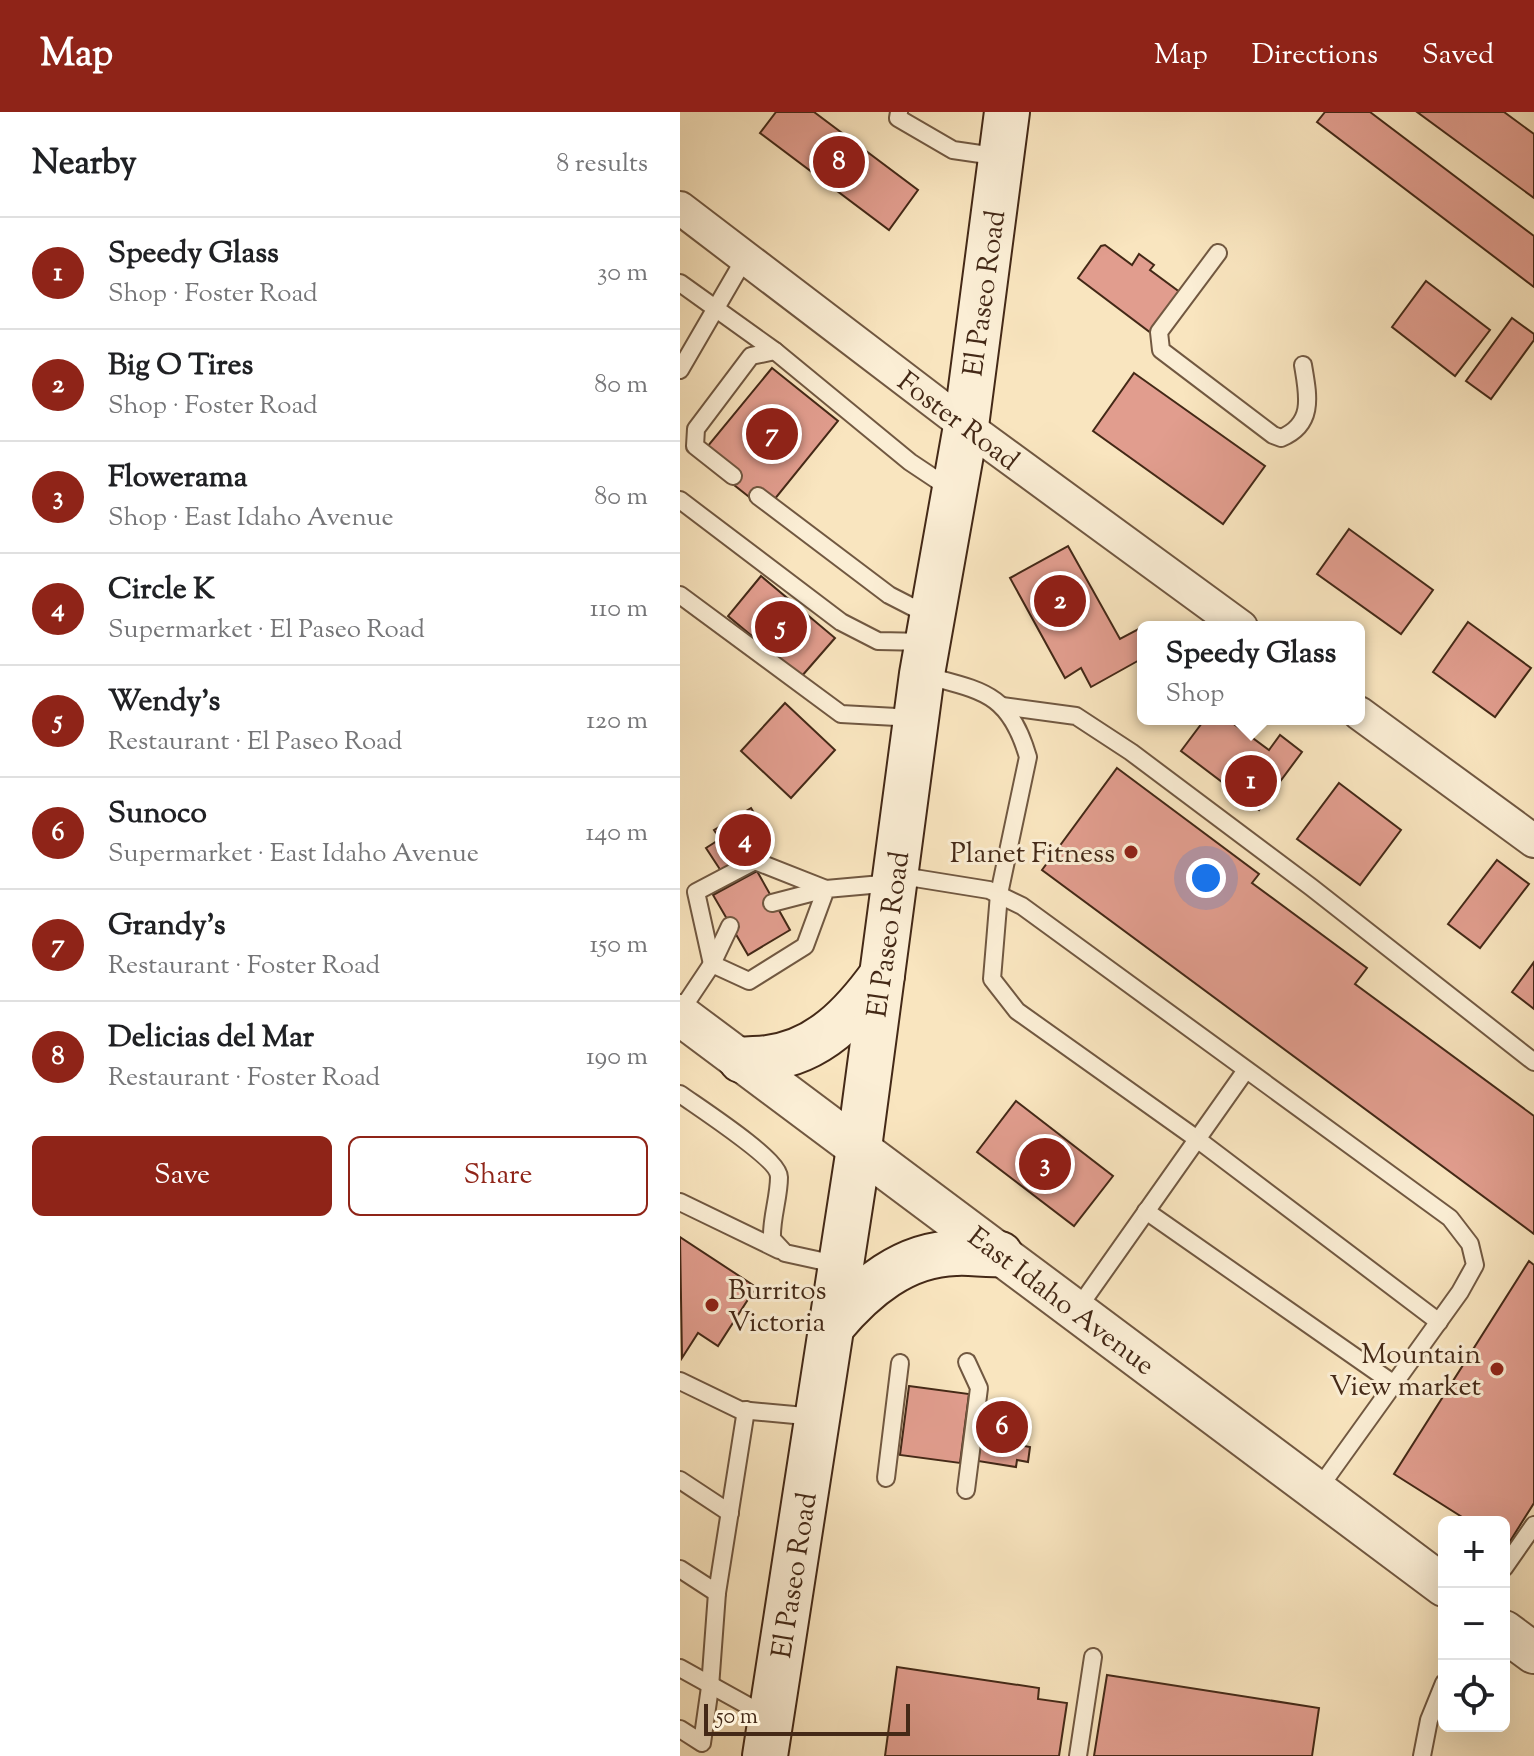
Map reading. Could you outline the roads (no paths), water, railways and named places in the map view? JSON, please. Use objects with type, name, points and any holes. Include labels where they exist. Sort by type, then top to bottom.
[{"type":"main road","name":"El Paseo Road","points":[[768,1738],[859,1148],[928,644],[966,426],[1007,112]]},
{"type":"main road","points":[[741,1060],[783,1054],[813,1043],[833,1031],[859,1008],[882,975]]},
{"type":"main road","points":[[832,1326],[847,1308],[880,1280],[912,1261],[958,1252],[1000,1254]]},
{"type":"street","name":"Foster Road","points":[[680,208],[966,426],[1233,621]]},
{"type":"street","points":[[1365,717],[1534,841]]},
{"type":"street","name":"East Idaho Avenue","points":[[680,1013],[1438,1582]]},
{"type":"street","points":[[1510,1635],[1534,1653]]},
{"type":"lane","points":[[895,114],[953,150],[1001,157]]},
{"type":"lane","points":[[1218,253],[1159,332],[1161,350],[1281,438],[1293,433],[1306,415],[1308,398],[1303,365]]},
{"type":"lane","points":[[680,370],[745,258]]},
{"type":"lane","points":[[680,283],[775,351],[910,462],[955,492]]},
{"type":"lane","points":[[733,476],[695,446],[696,429],[751,356],[775,351]]},
{"type":"lane","points":[[758,496],[889,595],[928,644],[1002,706],[1022,737],[1028,757],[999,894],[992,979],[1017,1011],[1197,1139],[1439,1322]]},
{"type":"lane","points":[[680,500],[841,622],[878,641],[928,644]]},
{"type":"lane","points":[[680,595],[841,714],[917,718]]},
{"type":"lane","points":[[1002,706],[1076,716],[1131,752],[1311,887],[1534,1062]]},
{"type":"lane","points":[[712,964],[696,892],[755,861],[826,889]]},
{"type":"lane","points":[[772,903],[826,889],[895,878],[989,890],[999,894],[1022,906],[1450,1218],[1470,1244],[1475,1265],[1439,1322],[1317,1491]]},
{"type":"lane","points":[[712,964],[749,981],[805,946],[826,889]]},
{"type":"lane","points":[[680,1013],[712,964],[730,926]]},
{"type":"lane","points":[[1076,1311],[1246,1070]]},
{"type":"lane","points":[[680,1094],[775,1166],[779,1179],[771,1222],[772,1239],[785,1253]]},
{"type":"lane","points":[[680,1202],[785,1253],[840,1265]]},
{"type":"lane","points":[[1146,1211],[1394,1384]]},
{"type":"lane","points":[[966,1490],[979,1388],[967,1362]]},
{"type":"lane","points":[[886,1478],[900,1363]]},
{"type":"lane","points":[[680,1381],[740,1410],[817,1417]]},
{"type":"lane","points":[[680,1729],[702,1743],[717,1593],[746,1410]]},
{"type":"lane","points":[[680,1480],[730,1513]]},
{"type":"lane","points":[[1510,1559],[1534,1525]]},
{"type":"lane","points":[[680,1569],[717,1593]]},
{"type":"lane","points":[[1078,1756],[1093,1657]]},
{"type":"lane","points":[[680,1668],[710,1687],[768,1738]]},
{"type":"lane","points":[[1422,1756],[1429,1720],[1438,1698]]},
{"type":"place","name":"Delicias del Mar","points":[[839,162]]},
{"type":"place","name":"Grandy's","points":[[772,434]]},
{"type":"place","name":"Big O Tires","points":[[1060,601]]},
{"type":"place","name":"Wendy's","points":[[781,627]]},
{"type":"place","name":"Speedy Glass","points":[[1251,781]]},
{"type":"place","name":"Circle K","points":[[745,840]]},
{"type":"place","name":"Planet Fitness","points":[[1131,852]]},
{"type":"place","name":"Flowerama","points":[[1045,1164]]},
{"type":"place","name":"Burritos Victoria","points":[[712,1305]]},
{"type":"place","name":"Mountain View market","points":[[1497,1369]]},
{"type":"place","name":"Sunoco","points":[[1002,1427]]}]
